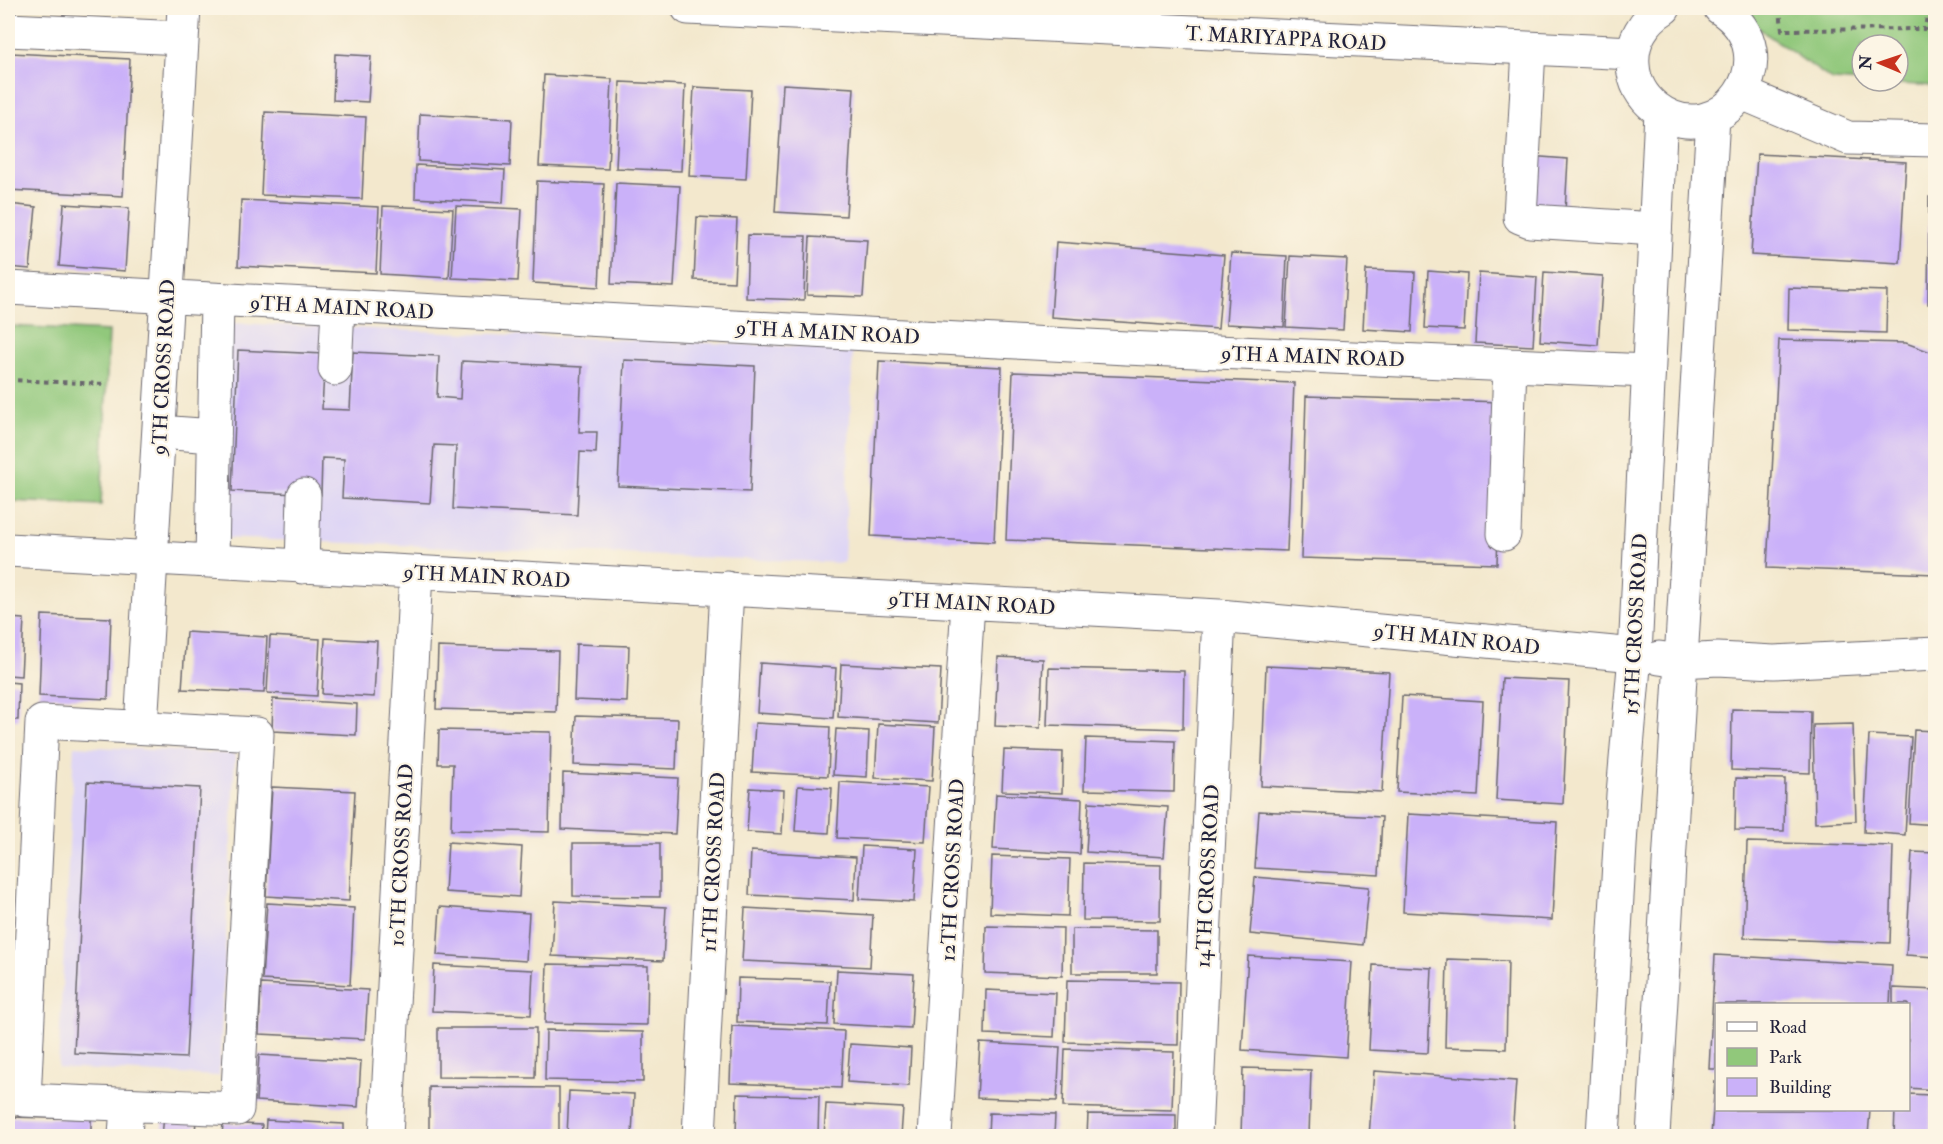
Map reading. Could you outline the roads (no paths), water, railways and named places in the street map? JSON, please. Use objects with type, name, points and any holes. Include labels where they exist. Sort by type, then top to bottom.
[{"type":"street","name":"T. MARIYAPPA ROAD","points":[[688,8],[1529,50],[1633,52]]},
{"type":"street","points":[[1651,8],[1663,8]]},
{"type":"street","points":[[1663,8],[1648,20],[1638,35],[1633,52],[1633,66],[1641,92],[1661,112],[1686,120],[1713,117],[1742,93],[1751,62],[1748,41],[1738,22],[1720,8]]},
{"type":"street","points":[[8,30],[183,23]]},
{"type":"street","name":"9TH CROSS ROAD","points":[[141,727],[183,23]]},
{"type":"street","points":[[1529,50],[1520,218],[1655,229]]},
{"type":"street","points":[[1742,93],[1848,138],[1933,136]]},
{"type":"street","name":"15TH CROSS ROAD","points":[[1603,1137],[1623,795],[1635,655],[1661,112]]},
{"type":"street","points":[[1653,1137],[1713,117]]},
{"type":"street","name":"9TH A MAIN ROAD","points":[[8,288],[217,301],[1138,348],[1648,370]]},
{"type":"street","points":[[212,560],[217,301]]},
{"type":"street","points":[[335,369],[338,307]]},
{"type":"street","points":[[1504,534],[1510,364]]},
{"type":"street","points":[[159,432],[214,436]]},
{"type":"street","points":[[302,567],[304,495]]},
{"type":"street","name":"9TH MAIN ROAD","points":[[8,550],[1219,616],[1680,661],[1718,658],[1773,662],[1935,654]]},
{"type":"street","name":"10TH CROSS ROAD","points":[[386,1137],[416,573]]},
{"type":"street","name":"11TH CROSS ROAD","points":[[699,1137],[727,588]]},
{"type":"street","name":"12TH CROSS ROAD","points":[[935,1137],[968,603]]},
{"type":"street","name":"14TH CROSS ROAD","points":[[1196,1137],[1219,616]]},
{"type":"street","points":[[42,722],[257,734],[237,1109],[127,1105],[24,1100],[42,722]]},
{"type":"street","points":[[125,1137],[127,1105]]}]
